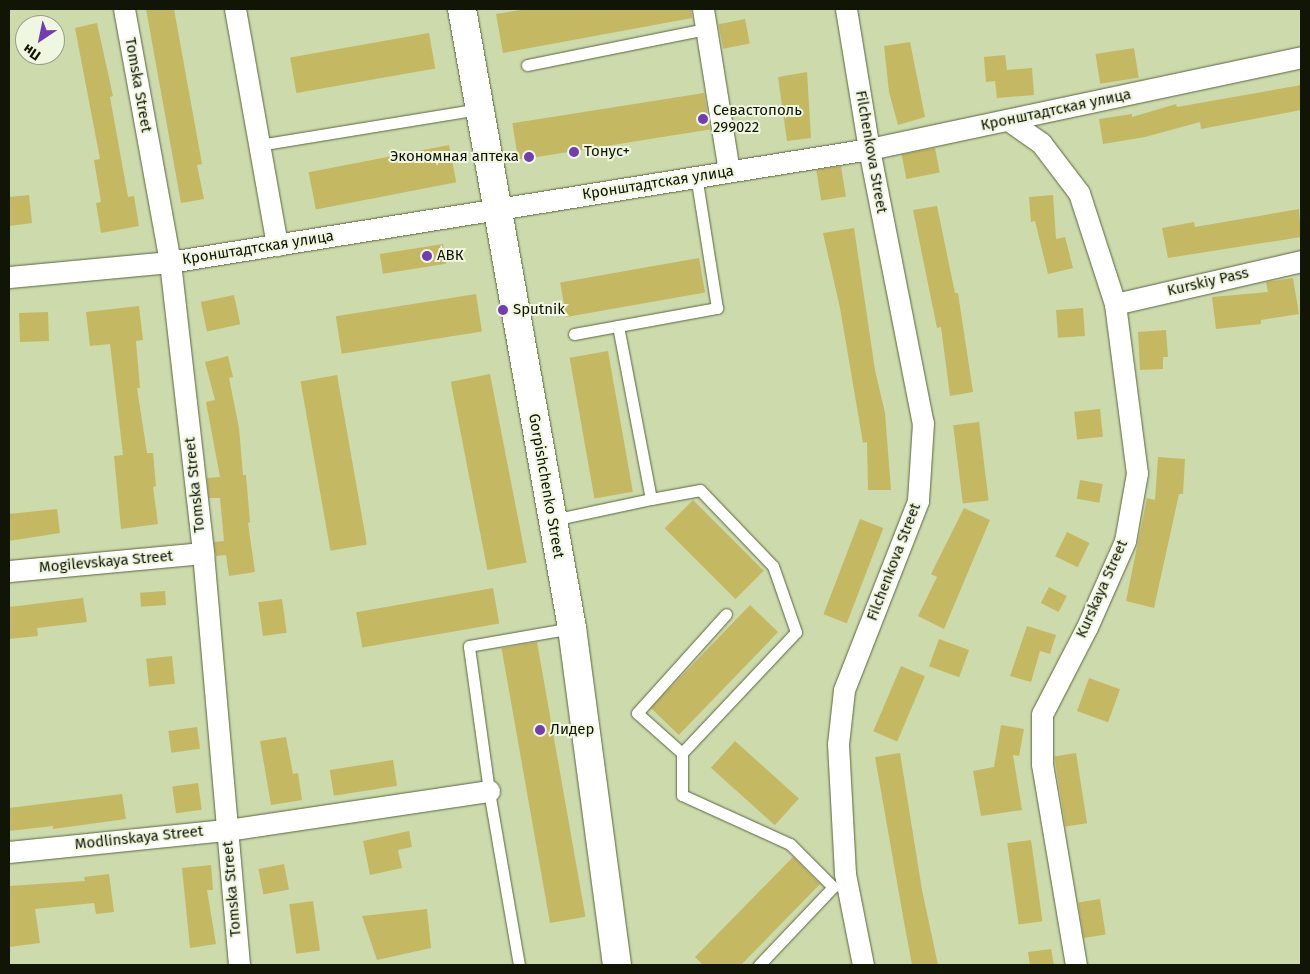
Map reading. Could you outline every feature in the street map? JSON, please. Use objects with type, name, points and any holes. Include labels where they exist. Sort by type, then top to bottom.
[{"type":"main road","name":"Gorpishchenko Street","points":[[462,9],[572,628],[617,965]]},
{"type":"street","name":"Tomska Street","points":[[124,9],[170,262],[202,553],[239,965]]},
{"type":"street","points":[[235,9],[277,245]]},
{"type":"street","name":"Filchenkova Street","points":[[846,9],[869,149],[923,423],[918,501],[844,690],[838,744],[845,874],[862,965]]},
{"type":"street","points":[[705,19],[729,171]]},
{"type":"street","name":"Кронштадтская улица","points":[[9,277],[170,262],[869,149],[1301,57]]},
{"type":"street","name":"Kurskaya Street","points":[[1008,120],[1041,142],[1079,193],[1114,304],[1137,473],[1125,541],[1087,626],[1042,714],[1042,764],[1076,965]]},
{"type":"street","name":"Kurskiy Pass","points":[[1114,304],[1301,261]]},
{"type":"street","name":"Mogilevskaya Street","points":[[9,571],[202,553]]},
{"type":"street","name":"Modlinskaya Street","points":[[9,852],[227,830],[489,791]]},
{"type":"lane","points":[[527,65],[705,19]]},
{"type":"lane","points":[[259,144],[479,109]]},
{"type":"lane","points":[[574,334],[717,308],[696,176]]},
{"type":"lane","points":[[618,326],[651,499]]},
{"type":"lane","points":[[552,520],[700,490],[773,566],[796,632],[682,753],[682,795],[790,844],[833,887],[759,965]]},
{"type":"lane","points":[[682,753],[637,713],[726,614]]},
{"type":"lane","points":[[519,965],[489,791],[469,646],[572,628]]},
{"type":"building","points":[[146,9],[174,9],[202,164],[197,165],[204,199],[181,203]]},
{"type":"building","points":[[526,9],[691,9],[692,18],[503,53],[496,14]]},
{"type":"building","points":[[745,19],[750,44],[723,49],[718,24]]},
{"type":"building","points":[[97,23],[113,96],[110,97],[128,197],[134,196],[139,226],[101,233],[96,203],[101,202],[94,160],[100,159],[75,28]]},
{"type":"building","points":[[429,33],[435,68],[296,93],[290,57]]},
{"type":"building","points":[[910,42],[925,117],[898,125],[889,92],[884,46]]},
{"type":"building","points":[[1134,48],[1139,78],[1100,84],[1095,54]]},
{"type":"building","points":[[1005,55],[1007,70],[1032,68],[1034,95],[997,98],[995,81],[986,82],[984,57]]},
{"type":"building","points":[[807,72],[811,138],[787,141],[778,77]]},
{"type":"building","points":[[1301,85],[1301,110],[1201,129],[1200,122],[1145,137],[1103,144],[1099,119],[1132,114],[1132,117],[1176,104],[1177,107]]},
{"type":"building","points":[[704,93],[710,130],[518,160],[512,123]]},
{"type":"building","points":[[449,145],[456,182],[316,210],[309,172]]},
{"type":"building","points":[[935,148],[940,173],[906,179],[902,154]]},
{"type":"building","points":[[841,166],[846,197],[821,201],[816,170]]},
{"type":"building","points":[[29,195],[32,223],[9,226],[9,197]]},
{"type":"building","points":[[1053,195],[1056,239],[1065,237],[1073,268],[1048,274],[1035,221],[1031,222],[1029,197]]},
{"type":"building","points":[[937,206],[955,293],[958,293],[973,392],[950,396],[941,327],[937,328],[913,210]]},
{"type":"building","points":[[1299,209],[1301,237],[1168,258],[1162,228],[1194,222],[1195,227]]},
{"type":"building","points":[[854,228],[875,370],[885,413],[891,490],[868,490],[867,442],[863,443],[840,308],[823,233]]},
{"type":"building","points":[[443,244],[446,264],[383,274],[380,254]]},
{"type":"building","points":[[699,258],[705,292],[566,317],[560,282]]},
{"type":"building","points":[[1293,278],[1299,314],[1261,320],[1261,324],[1216,329],[1212,297],[1268,292],[1266,282]]},
{"type":"building","points":[[476,294],[482,332],[342,354],[336,316]]},
{"type":"building","points":[[234,295],[240,324],[207,331],[201,302]]},
{"type":"building","points":[[139,306],[143,340],[136,341],[140,388],[137,388],[147,453],[153,453],[156,486],[153,487],[158,524],[121,529],[114,456],[123,455],[110,344],[90,346],[86,312]]},
{"type":"building","points":[[1083,308],[1085,336],[1058,338],[1056,310]]},
{"type":"building","points":[[48,312],[49,341],[20,342],[19,313]]},
{"type":"building","points":[[1166,330],[1168,357],[1163,357],[1163,369],[1140,370],[1138,332]]},
{"type":"building","points":[[608,351],[633,492],[594,499],[570,358]]},
{"type":"building","points":[[228,356],[233,377],[229,378],[239,428],[243,475],[246,475],[250,522],[248,523],[255,572],[229,576],[226,555],[216,556],[214,542],[224,541],[220,498],[209,498],[207,478],[220,477],[206,402],[215,400],[205,362]]},
{"type":"building","points":[[490,374],[527,562],[487,570],[451,382]]},
{"type":"building","points":[[337,375],[367,544],[330,551],[301,381]]},
{"type":"building","points":[[1100,409],[1103,437],[1077,440],[1074,412]]},
{"type":"building","points":[[979,422],[989,500],[963,504],[953,425]]},
{"type":"building","points":[[1158,457],[1185,459],[1183,494],[1179,494],[1154,608],[1126,601],[1147,498],[1155,500]]},
{"type":"building","points":[[1080,480],[1103,484],[1099,503],[1077,499]]},
{"type":"building","points":[[693,500],[764,571],[735,599],[665,528]]},
{"type":"building","points":[[964,508],[990,520],[944,629],[918,616],[937,577],[931,574]]},
{"type":"building","points":[[57,509],[60,533],[9,541],[9,514]]},
{"type":"building","points":[[860,519],[883,528],[847,623],[823,614]]},
{"type":"building","points":[[1067,532],[1089,543],[1078,567],[1055,556]]},
{"type":"building","points":[[1049,587],[1067,596],[1059,612],[1041,603]]},
{"type":"building","points":[[493,588],[499,623],[362,648],[356,612]]},
{"type":"building","points":[[165,591],[166,605],[141,607],[140,593]]},
{"type":"building","points":[[83,598],[87,622],[37,628],[38,636],[9,639],[9,607]]},
{"type":"building","points":[[282,599],[287,633],[263,636],[258,602]]},
{"type":"building","points":[[750,605],[778,632],[679,735],[651,708]]},
{"type":"building","points":[[1027,626],[1056,635],[1050,654],[1040,651],[1031,682],[1010,676]]},
{"type":"building","points":[[939,639],[969,650],[959,677],[929,666]]},
{"type":"building","points":[[537,642],[585,917],[550,923],[502,648]]},
{"type":"building","points":[[172,656],[175,684],[149,687],[146,659]]},
{"type":"building","points":[[901,666],[925,676],[897,742],[873,731]]},
{"type":"building","points":[[1089,678],[1120,689],[1108,722],[1077,711]]},
{"type":"building","points":[[1001,725],[1024,729],[1019,756],[1013,755],[1022,810],[981,816],[973,771],[994,767]]},
{"type":"building","points":[[197,727],[200,749],[171,753],[168,731]]},
{"type":"building","points":[[286,737],[293,774],[298,773],[302,800],[271,805],[260,741]]},
{"type":"building","points":[[735,741],[799,799],[775,825],[711,768]]},
{"type":"building","points":[[900,753],[922,890],[938,965],[912,965],[904,922],[875,757]]},
{"type":"building","points":[[1076,753],[1087,823],[1065,827],[1054,756]]},
{"type":"building","points":[[393,760],[397,786],[334,796],[330,770]]},
{"type":"building","points":[[198,783],[202,810],[176,813],[172,787]]},
{"type":"building","points":[[122,794],[126,819],[53,829],[53,826],[9,831],[9,808]]},
{"type":"building","points":[[409,831],[412,847],[398,850],[402,868],[370,875],[363,841]]},
{"type":"building","points":[[1031,840],[1042,921],[1019,925],[1007,843]]},
{"type":"building","points":[[793,857],[820,884],[741,965],[703,965],[695,957]]},
{"type":"building","points":[[284,864],[289,890],[263,894],[258,869]]},
{"type":"building","points":[[211,865],[213,890],[207,890],[216,944],[190,948],[182,868]]},
{"type":"building","points":[[109,874],[114,912],[96,914],[94,903],[35,909],[40,943],[9,947],[9,886],[85,881],[84,877]]},
{"type":"building","points":[[1100,899],[1106,935],[1084,938],[1078,902]]},
{"type":"building","points":[[313,901],[320,951],[296,954],[289,904]]},
{"type":"building","points":[[427,909],[431,948],[377,960],[362,916]]},
{"type":"building","points":[[1051,949],[1054,965],[1030,965],[1028,952]]},
{"type":"place","name":"Севастополь 299022","points":[[703,119]]},
{"type":"place","name":"Тонус+","points":[[574,152]]},
{"type":"place","name":"Экономная аптека","points":[[529,157]]},
{"type":"place","name":"АВК","points":[[427,256]]},
{"type":"place","name":"Sputnik","points":[[503,310]]},
{"type":"place","name":"Лидер","points":[[540,730]]}]
